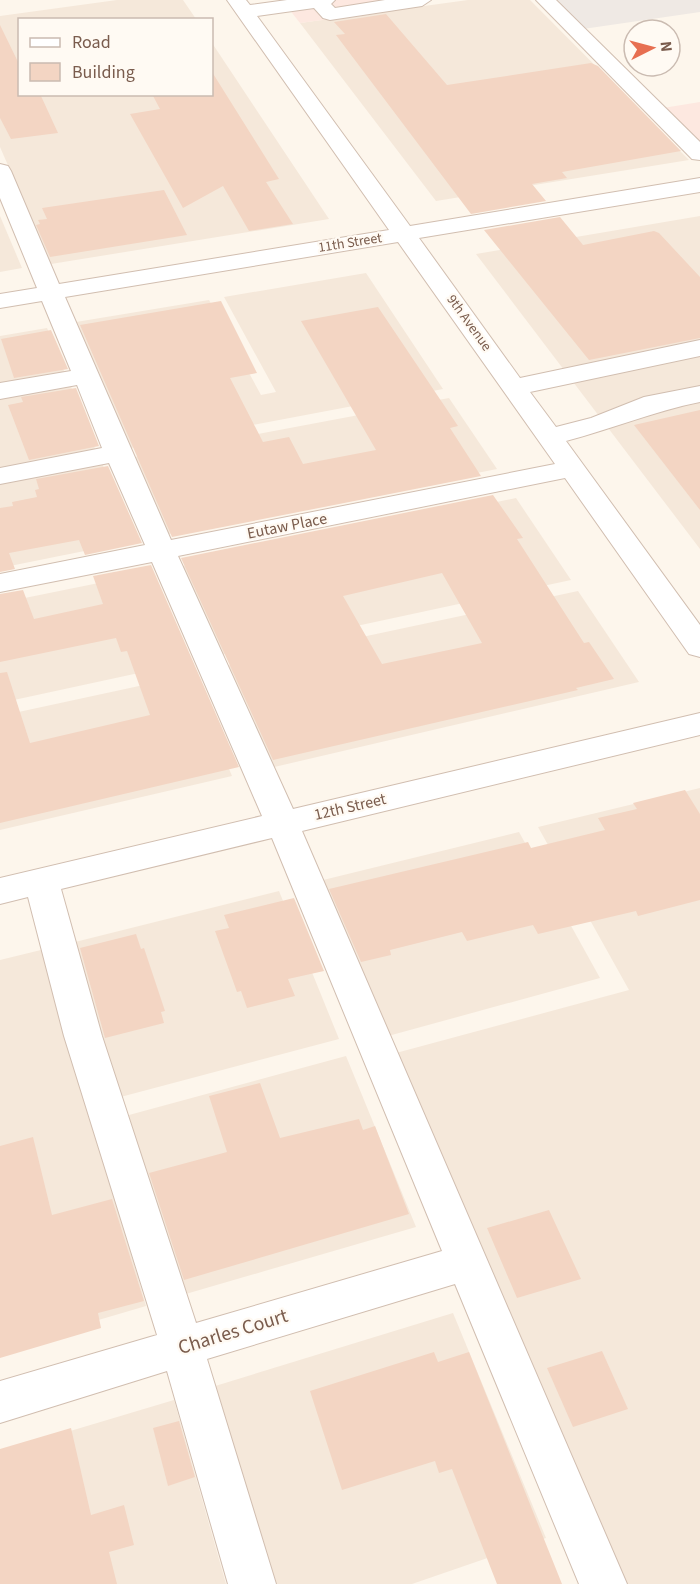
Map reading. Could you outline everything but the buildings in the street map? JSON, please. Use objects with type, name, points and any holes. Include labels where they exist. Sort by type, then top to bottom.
[{"type":"street","points":[[240,6],[320,0],[330,14],[388,3],[422,0]]},
{"type":"street","points":[[545,0],[696,145]]},
{"type":"street","name":"9th Avenue","points":[[240,6],[574,468],[700,647]]},
{"type":"street","points":[[0,171],[118,453],[282,823],[603,1584]]},
{"type":"street","name":"11th Street","points":[[0,302],[700,185]]},
{"type":"street","points":[[515,387],[700,348]]},
{"type":"street","points":[[0,391],[85,376]]},
{"type":"street","points":[[551,437],[600,424],[653,404],[700,394]]},
{"type":"street","points":[[0,476],[118,453]]},
{"type":"street","name":"Eutaw Place","points":[[0,583],[574,468]]},
{"type":"street","name":"12th Street","points":[[0,891],[700,723]]},
{"type":"street","points":[[41,881],[83,1036],[182,1347],[252,1584]]},
{"type":"street","name":"Charles Court","points":[[0,1401],[466,1262]]},
{"type":"shaded area","points":[[117,0],[183,0],[195,18],[18,18],[18,96],[213,96],[213,45],[329,219],[51,264],[0,147],[0,16]]},
{"type":"shaded area","points":[[282,0],[406,0],[412,8],[300,23]]},
{"type":"shaded area","points":[[468,0],[530,0],[689,160],[436,201],[300,23]]},
{"type":"shaded area","points":[[554,0],[700,0],[700,12],[659,18],[622,18],[622,23],[583,29]]},
{"type":"shaded area","points":[[700,102],[700,143],[663,108]]},
{"type":"shaded area","points":[[0,216],[22,268],[0,272]]},
{"type":"shaded area","points":[[700,216],[700,549],[476,254]]},
{"type":"shaded area","points":[[366,273],[443,389],[131,448],[76,322],[209,300],[261,395],[276,392],[224,297]]},
{"type":"shaded area","points":[[47,328],[66,376],[0,387],[0,336]]},
{"type":"shaded area","points":[[70,384],[97,454],[0,472],[0,396]]},
{"type":"shaded area","points":[[449,398],[497,469],[169,534],[135,457]]},
{"type":"shaded area","points":[[102,463],[134,541],[0,568],[0,482]]},
{"type":"shaded area","points":[[516,498],[571,580],[221,655],[183,566]]},
{"type":"shaded area","points":[[148,573],[185,663],[0,703],[0,603]]},
{"type":"shaded area","points":[[578,591],[639,682],[270,768],[226,666]]},
{"type":"shaded area","points":[[190,675],[232,776],[0,830],[0,716]]},
{"type":"shaded area","points":[[700,788],[700,1584],[626,1584],[396,1053],[629,990],[538,827]]},
{"type":"shaded area","points":[[519,832],[600,978],[388,1036],[319,881]]},
{"type":"shaded area","points":[[279,891],[339,1039],[113,1099],[67,944]]},
{"type":"shaded area","points":[[45,949],[146,1306],[0,1349],[0,960]]},
{"type":"shaded area","points":[[346,1056],[416,1227],[172,1298],[118,1118]]},
{"type":"shaded area","points":[[453,1313],[546,1538],[412,1584],[257,1584],[199,1391]]},
{"type":"shaded area","points":[[174,1400],[226,1584],[0,1584],[0,1452]]}]
